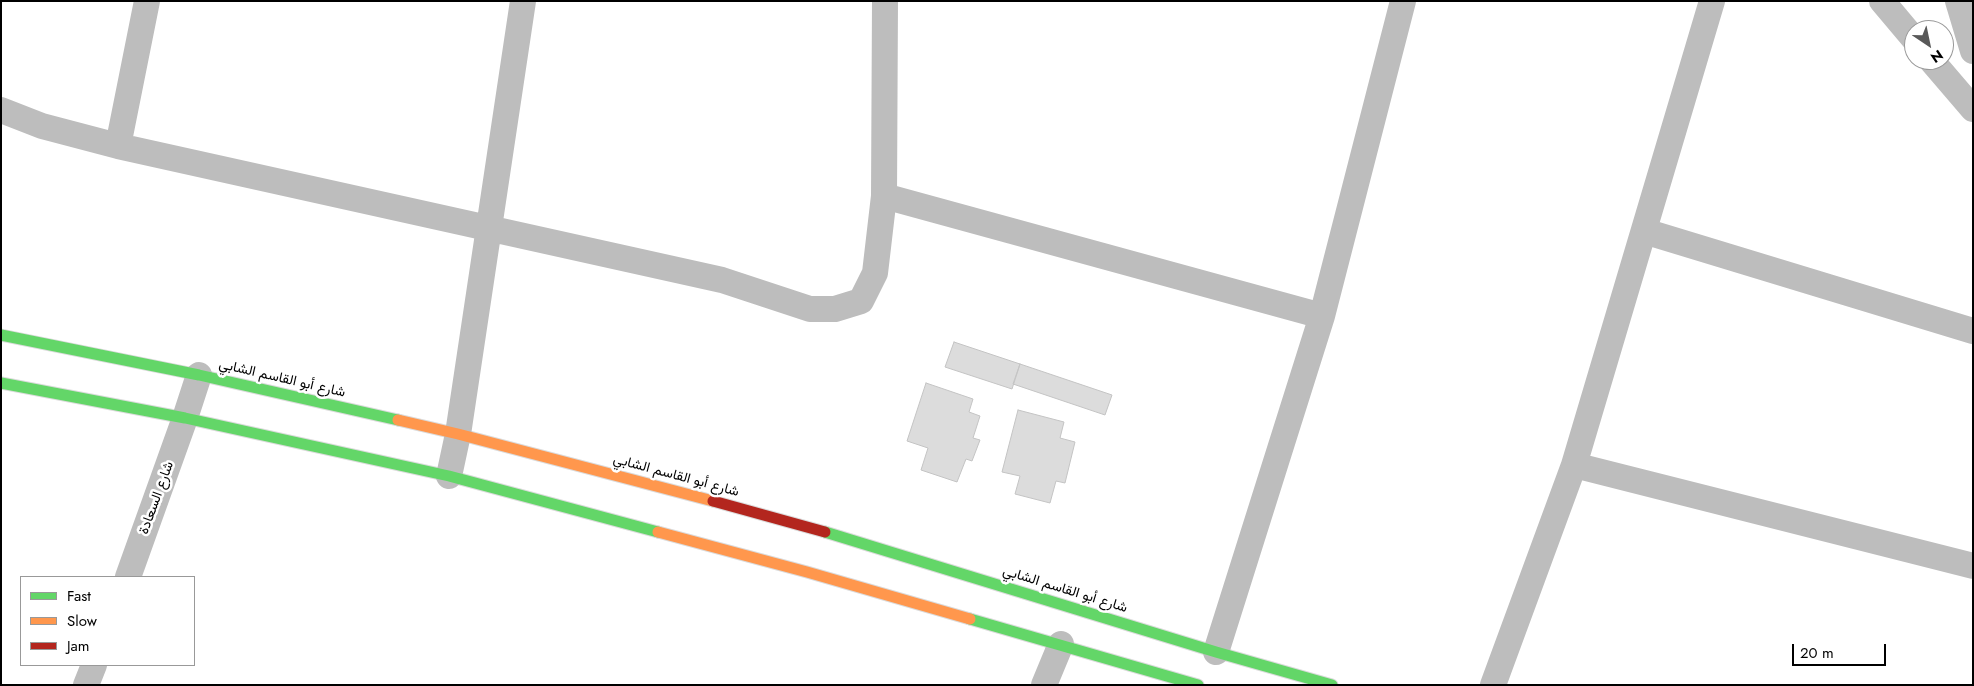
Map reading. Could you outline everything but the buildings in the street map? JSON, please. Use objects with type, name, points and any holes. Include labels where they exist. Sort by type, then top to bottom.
[{"type":"main road","name":"شارع أبو القاسم الشابي","points":[[1,335],[198,375],[458,434],[813,528],[1216,652],[1332,685]]},
{"type":"main road","points":[[1,383],[185,418],[449,476],[806,572],[1198,685]]},
{"type":"street","points":[[118,146],[148,1]]},
{"type":"street","points":[[449,476],[458,434],[523,1]]},
{"type":"street","points":[[1216,652],[1322,316],[1403,1]]},
{"type":"street","points":[[1493,685],[1574,465],[1712,1]]},
{"type":"street","points":[[1882,1],[1904,27]]},
{"type":"street","points":[[1958,1],[1973,51]]},
{"type":"street","points":[[1,110],[42,126],[118,146],[722,280],[810,309],[835,309],[862,301],[875,273],[884,196],[879,2]]},
{"type":"street","points":[[1940,70],[1973,109]]},
{"type":"street","points":[[884,196],[1322,316]]},
{"type":"street","points":[[1644,231],[1973,331]]},
{"type":"street","name":"شارع السعادة","points":[[128,576],[185,418],[198,375]]},
{"type":"street","points":[[1574,465],[1973,566]]},
{"type":"street","points":[[1044,685],[1061,644]]},
{"type":"street","points":[[86,685],[94,666]]},
{"type":"traffic: fast","points":[[1,335],[199,375],[398,420]]},
{"type":"traffic: fast","points":[[1,383],[185,418],[449,476],[658,532]]},
{"type":"traffic: fast","points":[[825,532],[1216,652],[1332,685]]},
{"type":"traffic: fast","points":[[970,619],[1198,685]]},
{"type":"traffic: slow","points":[[398,420],[713,501]]},
{"type":"traffic: slow","points":[[658,532],[970,619]]},
{"type":"traffic: jam","points":[[713,501],[825,532]]}]
